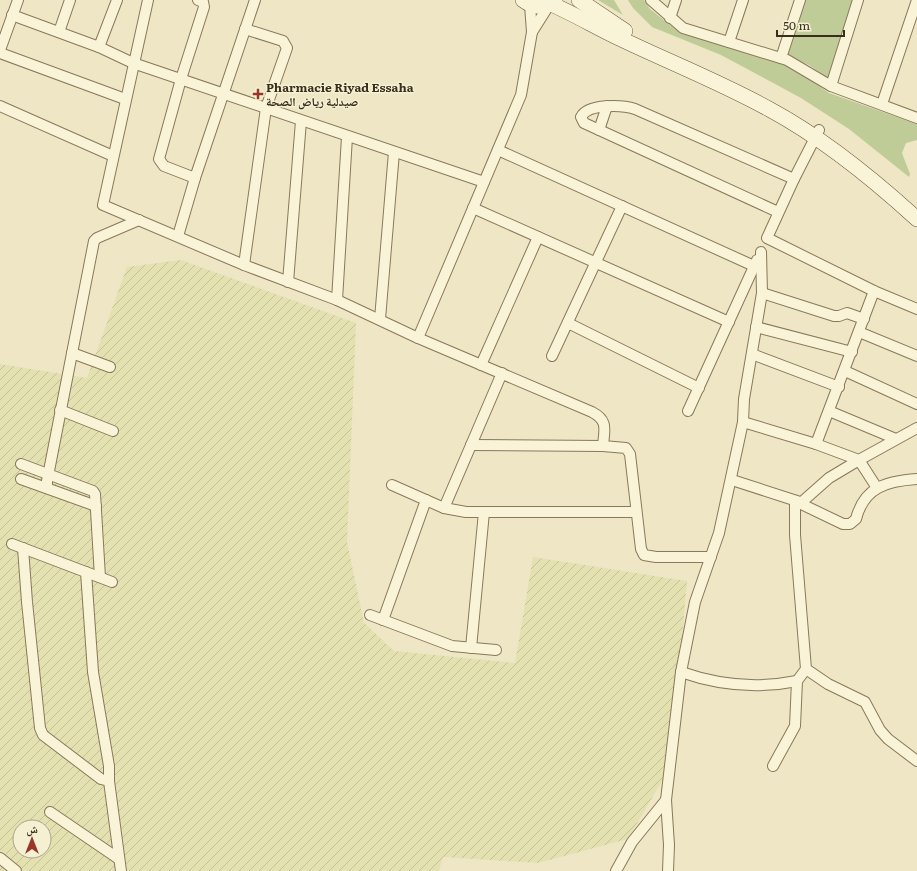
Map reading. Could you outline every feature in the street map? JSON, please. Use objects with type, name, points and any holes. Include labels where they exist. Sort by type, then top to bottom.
[{"type":"main road","points":[[579,0],[621,29],[723,75],[803,119],[817,134],[917,219]]},
{"type":"main road","points":[[526,2],[536,7],[552,3],[618,38],[720,83],[817,134],[873,168],[917,205]]},
{"type":"street","points":[[0,50],[18,0]]},
{"type":"street","points":[[59,32],[70,0]]},
{"type":"street","points":[[99,47],[117,0]]},
{"type":"street","points":[[148,0],[125,99],[103,205],[244,265],[337,300],[418,338],[599,416],[604,424],[603,446]]},
{"type":"street","points":[[195,178],[164,166],[160,159],[181,79],[204,7],[202,1],[198,0]]},
{"type":"street","points":[[178,236],[195,178],[255,0]]},
{"type":"street","points":[[651,0],[670,18],[684,28],[781,58],[831,86],[882,104],[905,115],[917,118]]},
{"type":"street","points":[[670,18],[676,0]]},
{"type":"street","points":[[730,42],[742,0]]},
{"type":"street","points":[[781,58],[800,0]]},
{"type":"street","points":[[831,86],[858,0]]},
{"type":"street","points":[[882,104],[917,0]]},
{"type":"street","points":[[418,338],[523,88],[532,32],[526,2]]},
{"type":"street","points":[[532,32],[552,3]]},
{"type":"street","points":[[12,15],[99,47],[133,63],[347,137],[484,182]]},
{"type":"street","points":[[244,29],[283,41],[287,48],[266,108],[244,265]]},
{"type":"street","points":[[0,53],[125,99]]},
{"type":"street","points":[[778,212],[584,123],[582,116],[587,111],[607,106],[618,105],[635,109],[794,179]]},
{"type":"street","points":[[0,106],[113,156]]},
{"type":"street","points":[[599,130],[607,106]]},
{"type":"street","points":[[288,282],[301,121]]},
{"type":"street","points":[[688,411],[778,212],[817,134]]},
{"type":"street","points":[[337,300],[347,137]]},
{"type":"street","points":[[498,150],[754,266]]},
{"type":"street","points":[[380,319],[394,152]]},
{"type":"street","points":[[552,356],[622,206]]},
{"type":"street","points":[[473,208],[729,322]]},
{"type":"street","points":[[47,488],[48,474],[60,410],[94,241],[97,238],[139,220]]},
{"type":"street","points":[[481,364],[538,237]]},
{"type":"street","points":[[767,238],[874,291],[917,309]]},
{"type":"street","points":[[668,871],[669,846],[666,800],[681,672],[695,602],[719,533],[732,480],[743,422],[744,399],[762,293],[761,252]]},
{"type":"street","points":[[816,444],[839,387],[874,291]]},
{"type":"street","points":[[762,293],[834,316],[847,313],[864,319]]},
{"type":"street","points":[[568,322],[699,388]]},
{"type":"street","points":[[756,327],[852,352]]},
{"type":"street","points":[[859,332],[917,356]]},
{"type":"street","points":[[72,353],[110,367]]},
{"type":"street","points":[[752,354],[839,387]]},
{"type":"street","points":[[845,371],[917,404]]},
{"type":"street","points":[[444,508],[502,374]]},
{"type":"street","points":[[60,410],[114,431]]},
{"type":"street","points":[[829,411],[896,439]]},
{"type":"street","points":[[743,422],[816,444],[859,460],[877,488]]},
{"type":"street","points":[[795,502],[803,501],[829,478],[917,428]]},
{"type":"street","points":[[470,446],[603,446],[626,448],[630,454],[640,549],[644,555],[656,557],[711,557]]},
{"type":"street","points":[[21,464],[93,491],[95,494],[96,506],[100,577]]},
{"type":"street","points":[[732,480],[795,502],[843,524],[850,524],[856,520],[858,513],[869,493],[895,480],[917,478]]},
{"type":"street","points":[[21,479],[96,506]]},
{"type":"street","points":[[392,485],[444,508],[466,512],[635,512]]},
{"type":"street","points":[[383,620],[426,500]]},
{"type":"street","points":[[773,766],[795,726],[797,681],[806,669],[795,535],[795,502]]},
{"type":"street","points":[[470,648],[484,512]]},
{"type":"street","points":[[12,544],[112,582]]},
{"type":"street","points":[[23,548],[40,728],[43,735],[101,779],[109,781]]},
{"type":"street","points":[[86,572],[93,672],[109,766],[109,781],[121,871]]},
{"type":"street","points":[[370,615],[452,646],[496,650]]},
{"type":"street","points":[[806,669],[828,684],[865,702],[880,730],[888,739],[917,761]]},
{"type":"street","points":[[681,672],[719,683],[767,685],[797,681]]},
{"type":"street","points":[[616,871],[632,842],[666,800]]},
{"type":"street","points":[[50,812],[119,859]]},
{"type":"street","points":[[0,858],[16,871]]},
{"type":"shaded area","points":[[181,260],[356,323],[347,542],[364,623],[394,651],[515,663],[533,557],[687,581],[680,661],[662,781],[628,839],[538,863],[443,857],[439,871],[0,871],[0,364],[87,378],[127,267]]},
{"type":"green space","points":[[598,0],[614,0],[623,15]]},
{"type":"green space","points":[[628,0],[644,0],[650,9],[674,28],[725,46],[791,66],[829,93],[917,124],[917,140],[906,143],[902,153],[910,174],[909,177],[849,129],[801,98],[721,55],[652,27],[633,8]]},
{"type":"green space","points":[[803,0],[855,0],[829,79],[809,65],[786,55]]},
{"type":"place","name":"Pharmacie Riyad Essaha صيدلية رياض الصحة","points":[[258,94]]}]
